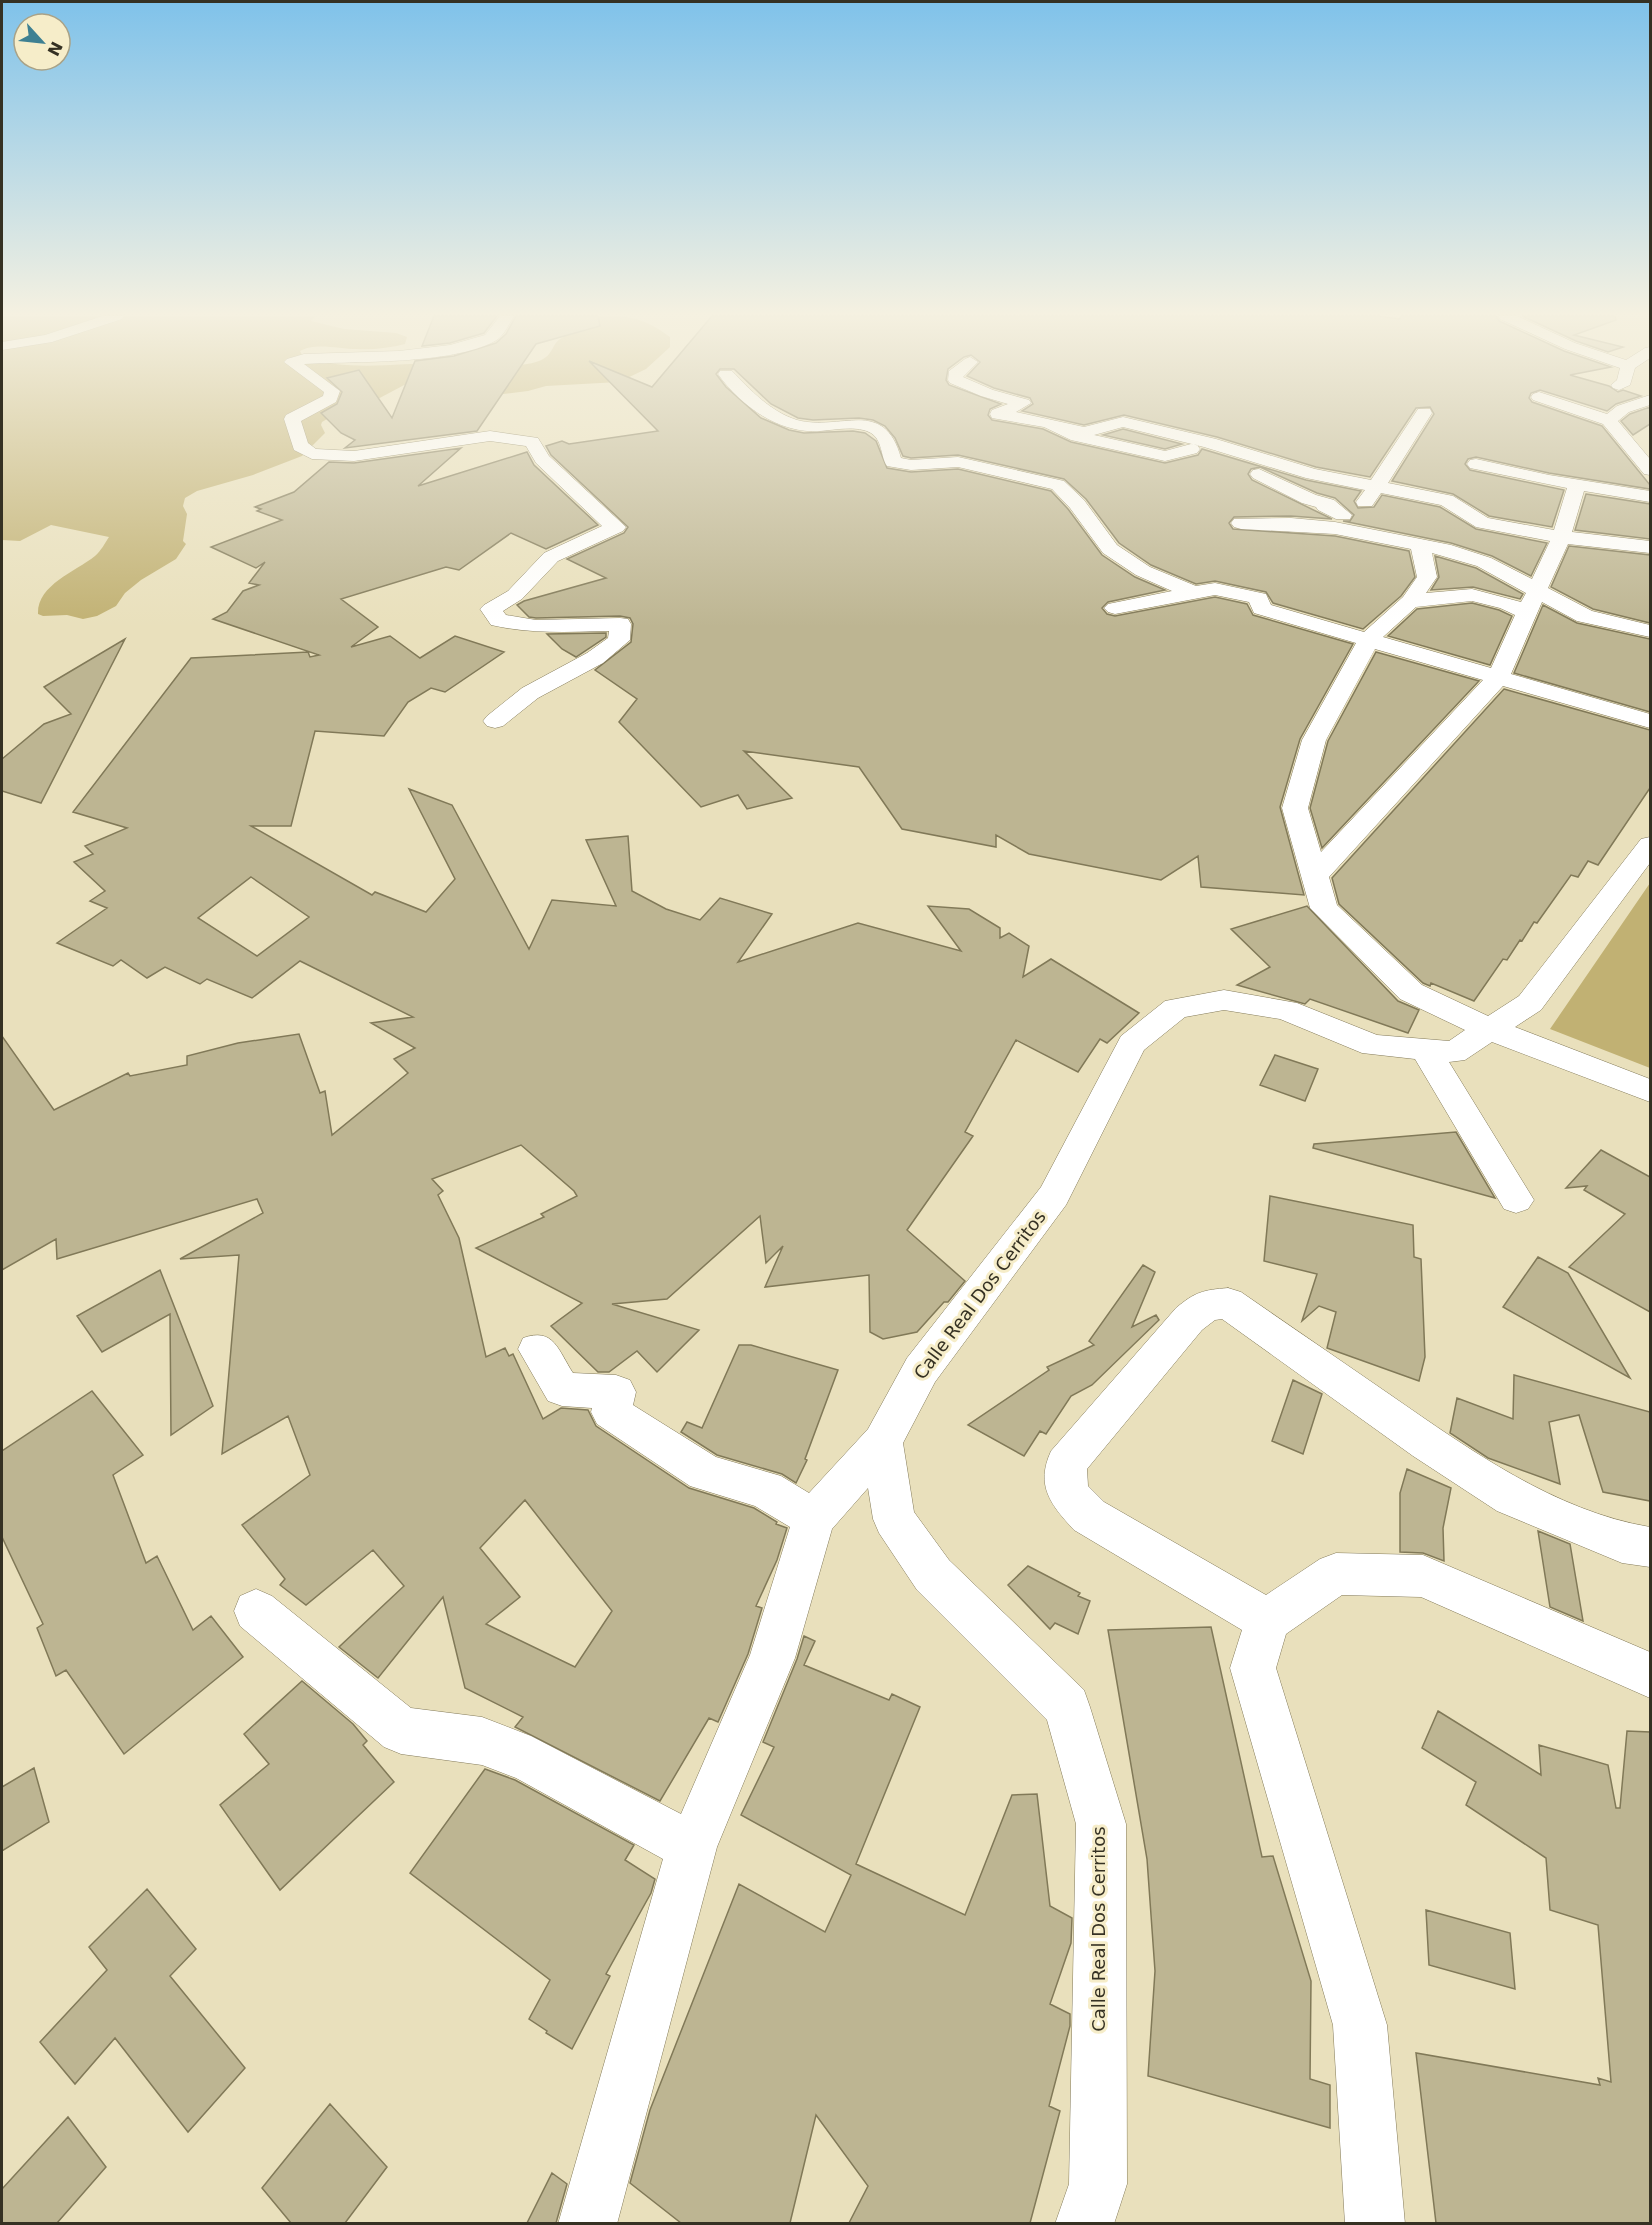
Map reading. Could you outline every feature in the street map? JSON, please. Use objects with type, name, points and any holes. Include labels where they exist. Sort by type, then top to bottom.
[{"type":"street","points":[[292,420],[300,446],[312,454],[354,456],[490,436],[532,442],[542,459],[604,519],[616,527],[551,557],[515,595],[491,609],[499,620],[536,626],[620,624],[619,640],[595,658],[530,693],[495,720]]},
{"type":"street","points":[[783,420],[797,426],[867,424],[884,436],[893,462],[911,465],[957,462],[1058,485],[1077,504],[1110,549],[1143,572],[1194,593]]},
{"type":"street","points":[[1027,420],[1084,432],[1123,422],[1210,443],[1312,474],[1446,500],[1458,504],[1472,520],[1483,523],[1561,537],[1650,547]]},
{"type":"street","points":[[1339,522],[1366,501],[1420,420]]},
{"type":"street","points":[[1609,420],[1642,450],[1650,471]]},
{"type":"street","points":[[1210,443],[1241,459],[1245,466],[1274,483],[1327,504],[1325,506],[1339,522]]},
{"type":"street","points":[[1476,464],[1650,496]]},
{"type":"street","points":[[1315,875],[1498,677],[1561,537],[1577,484]]},
{"type":"street","points":[[1241,523],[1339,522],[1484,562],[1585,615],[1650,631]]},
{"type":"street","points":[[1420,545],[1427,577],[1410,601],[1369,639],[1314,740],[1295,808],[1324,908],[1411,992],[1489,1029],[1650,1090]]},
{"type":"street","points":[[1115,608],[1215,589],[1258,598],[1261,609],[1650,721]]},
{"type":"street","points":[[1410,601],[1472,595],[1507,603],[1527,612]]},
{"type":"street","name":"Calle Real Dos Cerritos","points":[[1084,2223],[1098,2184],[1101,1824],[1067,1707],[933,1575],[920,1557],[894,1519],[882,1442],[921,1370],[1054,1196],[1132,1044],[1176,1008],[1224,1000],[1286,1010],[1373,1045],[1454,1052],[1530,1003],[1650,845]]},
{"type":"street","points":[[1425,1049],[1516,1200]]},
{"type":"street","points":[[1267,1620],[1089,1516],[1068,1494],[1066,1464],[1189,1319],[1206,1305],[1228,1303],[1427,1443],[1512,1497],[1622,1543],[1650,1547]]},
{"type":"street","points":[[537,1349],[562,1389],[616,1392],[611,1412],[705,1473],[766,1490],[814,1519]]},
{"type":"street","points":[[587,2223],[692,1847],[772,1658],[814,1519],[882,1442]]},
{"type":"street","points":[[1375,2223],[1360,2025],[1253,1668],[1267,1620],[1336,1574],[1423,1576],[1650,1675]]},
{"type":"street","points":[[256,1611],[401,1730],[482,1741],[502,1748],[531,1760],[692,1847]]},
{"type":"shaded area","points":[[2,420],[326,420],[321,425],[325,433],[302,456],[253,475],[197,491],[185,498],[183,506],[187,514],[183,541],[186,544],[176,559],[141,580],[125,593],[116,606],[97,616],[83,619],[67,615],[43,616],[38,614],[39,604],[50,587],[95,556],[109,537],[51,525],[20,541],[2,540]]},
{"type":"shaded area","points":[[1650,883],[1650,1068],[1550,1029]]},
{"type":"building","points":[[328,420],[485,420],[477,431],[345,448],[355,440],[341,433]]},
{"type":"building","points":[[647,420],[765,420],[789,430],[804,433],[853,431],[865,433],[876,441],[887,468],[911,472],[958,469],[1051,491],[1068,509],[1102,555],[1135,577],[1165,590],[1108,602],[1102,608],[1107,614],[1115,616],[1215,597],[1247,604],[1253,615],[1353,644],[1300,739],[1280,807],[1304,895],[1201,887],[1198,856],[1161,880],[1029,854],[996,835],[996,847],[902,829],[859,767],[744,751],[792,798],[747,809],[738,795],[701,807],[619,722],[637,699],[595,670],[631,642],[633,624],[630,618],[620,616],[536,618],[529,617],[517,605],[606,578],[567,559],[624,533],[628,527],[551,455],[546,446],[562,441],[569,444],[658,431]]},
{"type":"building","points":[[873,420],[992,420],[1043,429],[1071,442],[1165,463],[1198,455],[1202,449],[1306,480],[1361,491],[1354,501],[1358,508],[1374,507],[1382,495],[1440,507],[1476,529],[1547,543],[1531,576],[1492,556],[1451,543],[1343,521],[1350,521],[1354,515],[1335,498],[1317,493],[1260,467],[1251,469],[1248,474],[1252,480],[1332,519],[1291,516],[1234,517],[1229,523],[1233,529],[1335,536],[1409,551],[1415,577],[1401,596],[1363,629],[1273,603],[1266,592],[1215,581],[1196,584],[1151,565],[1119,543],[1086,499],[1064,479],[958,455],[911,458],[903,456],[895,438],[885,426]]},
{"type":"building","points":[[1061,420],[1105,420],[1084,425]]},
{"type":"building","points":[[1144,420],[1408,420],[1370,477],[1316,467],[1217,437]]},
{"type":"building","points":[[1430,420],[1584,420],[1602,426],[1650,485],[1650,489],[1549,473],[1476,457],[1468,459],[1465,464],[1470,470],[1564,490],[1552,527],[1489,516],[1453,494],[1392,481]]},
{"type":"building","points":[[1650,420],[1650,424],[1633,435],[1621,421]]},
{"type":"building","points":[[1123,429],[1182,444],[1165,449],[1103,435]]},
{"type":"building","points":[[461,448],[418,486],[527,452],[534,465],[598,525],[546,549],[511,533],[459,570],[446,567],[341,599],[378,627],[351,647],[390,636],[420,658],[455,636],[504,652],[445,692],[431,688],[408,702],[384,736],[315,731],[291,826],[251,826],[372,895],[375,892],[426,912],[455,879],[409,789],[452,805],[529,949],[552,900],[616,906],[586,840],[628,836],[632,891],[666,909],[700,920],[720,898],[772,914],[738,962],[858,923],[961,951],[928,906],[969,909],[1000,928],[1000,938],[1009,933],[1029,946],[1023,977],[1051,959],[1139,1013],[1107,1043],[1100,1039],[1078,1072],[1016,1040],[965,1132],[973,1136],[907,1230],[965,1281],[948,1302],[944,1302],[917,1332],[883,1339],[870,1332],[869,1275],[765,1287],[783,1246],[766,1263],[760,1216],[667,1299],[612,1304],[699,1330],[657,1372],[637,1351],[609,1372],[598,1372],[551,1326],[582,1303],[476,1248],[544,1217],[541,1214],[577,1196],[574,1191],[521,1145],[432,1179],[443,1191],[438,1195],[459,1238],[486,1357],[505,1348],[509,1356],[513,1354],[543,1419],[561,1408],[588,1410],[596,1426],[689,1488],[754,1508],[777,1522],[776,1524],[787,1528],[777,1560],[756,1606],[762,1608],[748,1654],[718,1722],[709,1718],[660,1801],[515,1727],[523,1717],[465,1688],[443,1597],[378,1678],[339,1647],[404,1586],[373,1550],[306,1605],[280,1585],[285,1579],[242,1525],[310,1475],[288,1416],[222,1454],[239,1255],[180,1259],[263,1213],[257,1199],[57,1259],[56,1239],[2,1270],[2,1036],[54,1110],[128,1073],[130,1076],[187,1065],[187,1056],[238,1043],[299,1034],[320,1093],[325,1091],[332,1135],[408,1073],[394,1059],[415,1048],[371,1023],[413,1017],[300,961],[252,998],[207,979],[200,984],[165,967],[147,978],[121,960],[113,966],[57,943],[107,908],[90,901],[105,891],[74,862],[93,854],[85,846],[127,828],[73,812],[191,658],[308,652],[310,657],[319,655],[213,619],[227,612],[243,591],[259,585],[249,583],[265,562],[256,568],[211,547],[282,520],[257,511],[261,509],[255,507],[294,492],[329,462],[354,463]],"holes":[[[251,877],[309,917],[257,956],[198,918]],[[525,1500],[612,1611],[575,1667],[486,1624],[520,1597],[480,1548]]]},
{"type":"building","points":[[1586,494],[1650,504],[1650,539],[1575,530]]},
{"type":"building","points":[[1569,546],[1650,555],[1650,623],[1593,609],[1551,587]]},
{"type":"building","points":[[1435,556],[1476,568],[1523,594],[1520,599],[1473,587],[1431,590],[1439,577]]},
{"type":"building","points":[[1472,603],[1512,616],[1490,665],[1388,636],[1417,609]]},
{"type":"building","points":[[1543,605],[1577,623],[1650,639],[1650,712],[1514,673]]},
{"type":"building","points":[[606,633],[606,637],[576,657],[562,649],[547,634]]},
{"type":"building","points":[[125,639],[41,803],[2,791],[2,759],[44,724],[71,714],[44,687]]},
{"type":"building","points":[[1376,652],[1479,681],[1322,848],[1310,808],[1328,741]]},
{"type":"building","points":[[1504,689],[1650,730],[1650,788],[1598,865],[1588,861],[1578,877],[1571,875],[1537,923],[1534,922],[1507,960],[1503,959],[1474,1001],[1431,983],[1430,986],[1423,983],[1339,904],[1332,878]]},
{"type":"building","points":[[1307,906],[1398,1001],[1419,1010],[1408,1033],[1310,999],[1305,1004],[1237,985],[1270,967],[1231,929]]},
{"type":"building","points":[[1275,1055],[1318,1069],[1305,1101],[1260,1085]]},
{"type":"building","points":[[1456,1132],[1495,1198],[1313,1148],[1314,1144]]},
{"type":"building","points":[[1601,1150],[1650,1177],[1650,1312],[1569,1267],[1625,1214],[1584,1190],[1587,1186],[1566,1188]]},
{"type":"building","points":[[1270,1196],[1413,1225],[1414,1257],[1421,1259],[1425,1357],[1419,1381],[1327,1348],[1336,1312],[1319,1306],[1302,1321],[1317,1274],[1264,1261]]},
{"type":"building","points":[[1538,1257],[1568,1273],[1630,1378],[1503,1307]]},
{"type":"building","points":[[1143,1265],[1155,1272],[1132,1327],[1156,1315],[1159,1320],[1092,1385],[1071,1396],[1046,1434],[1040,1431],[1024,1456],[968,1425],[1049,1370],[1047,1367],[1094,1345],[1089,1341]]},
{"type":"building","points":[[160,1270],[213,1406],[171,1435],[170,1314],[102,1352],[77,1316]]},
{"type":"building","points":[[739,1345],[751,1345],[838,1370],[805,1459],[807,1460],[796,1483],[782,1474],[717,1455],[681,1432],[687,1422],[702,1428]]},
{"type":"building","points":[[1514,1375],[1650,1412],[1650,1501],[1603,1492],[1579,1415],[1549,1422],[1560,1484],[1488,1458],[1450,1433],[1457,1398],[1513,1419]]},
{"type":"building","points":[[1293,1380],[1322,1394],[1303,1454],[1272,1441]]},
{"type":"building","points":[[92,1391],[143,1455],[113,1475],[146,1563],[157,1556],[193,1630],[211,1616],[243,1657],[124,1754],[66,1670],[56,1676],[37,1628],[43,1624],[2,1537],[2,1451]]},
{"type":"building","points":[[1407,1469],[1451,1488],[1443,1528],[1444,1561],[1423,1553],[1400,1552],[1400,1493]]},
{"type":"building","points":[[1538,1531],[1570,1544],[1583,1621],[1550,1607]]},
{"type":"building","points":[[1028,1566],[1080,1593],[1078,1596],[1090,1601],[1078,1634],[1055,1623],[1050,1629],[1008,1585]]},
{"type":"building","points":[[1211,1627],[1262,1857],[1273,1856],[1311,1981],[1310,2079],[1330,2085],[1330,2128],[1148,2076],[1155,1971],[1147,1859],[1108,1630]]},
{"type":"building","points":[[804,1636],[815,1641],[804,1665],[889,1700],[892,1694],[920,1707],[856,1864],[965,1915],[1012,1795],[1037,1794],[1050,1906],[1072,1918],[1071,1943],[1050,2004],[1070,2014],[1070,2026],[1049,2106],[1060,2111],[1030,2223],[849,2223],[868,2186],[816,2115],[790,2223],[681,2223],[630,2183],[650,2110],[739,1884],[825,1932],[851,1875],[741,1815],[774,1747],[763,1742]]},
{"type":"building","points":[[302,1681],[353,1724],[367,1741],[363,1745],[394,1782],[280,1890],[220,1805],[269,1764],[244,1734]]},
{"type":"building","points":[[1438,1711],[1541,1775],[1539,1745],[1608,1765],[1616,1808],[1620,1808],[1627,1731],[1650,1732],[1650,2223],[1436,2223],[1416,2053],[1600,2085],[1598,2078],[1611,2082],[1598,1925],[1550,1910],[1546,1858],[1466,1805],[1476,1782],[1422,1748]]},
{"type":"building","points":[[34,1768],[49,1822],[2,1851],[2,1787]]},
{"type":"building","points":[[485,1769],[515,1780],[634,1845],[625,1860],[655,1879],[651,1893],[606,1974],[610,1976],[572,2049],[529,2019],[550,1980],[410,1873]]},
{"type":"building","points":[[147,1889],[196,1949],[170,1976],[245,2068],[188,2132],[115,2038],[75,2084],[40,2042],[107,1970],[89,1947]]},
{"type":"building","points":[[1426,1910],[1510,1933],[1515,1989],[1429,1965]]},
{"type":"building","points":[[330,2104],[387,2167],[345,2223],[291,2223],[262,2188]]},
{"type":"building","points":[[68,2117],[106,2167],[57,2223],[2,2223],[2,2189]]},
{"type":"building","points":[[552,2173],[567,2184],[556,2223],[527,2223]]}]
